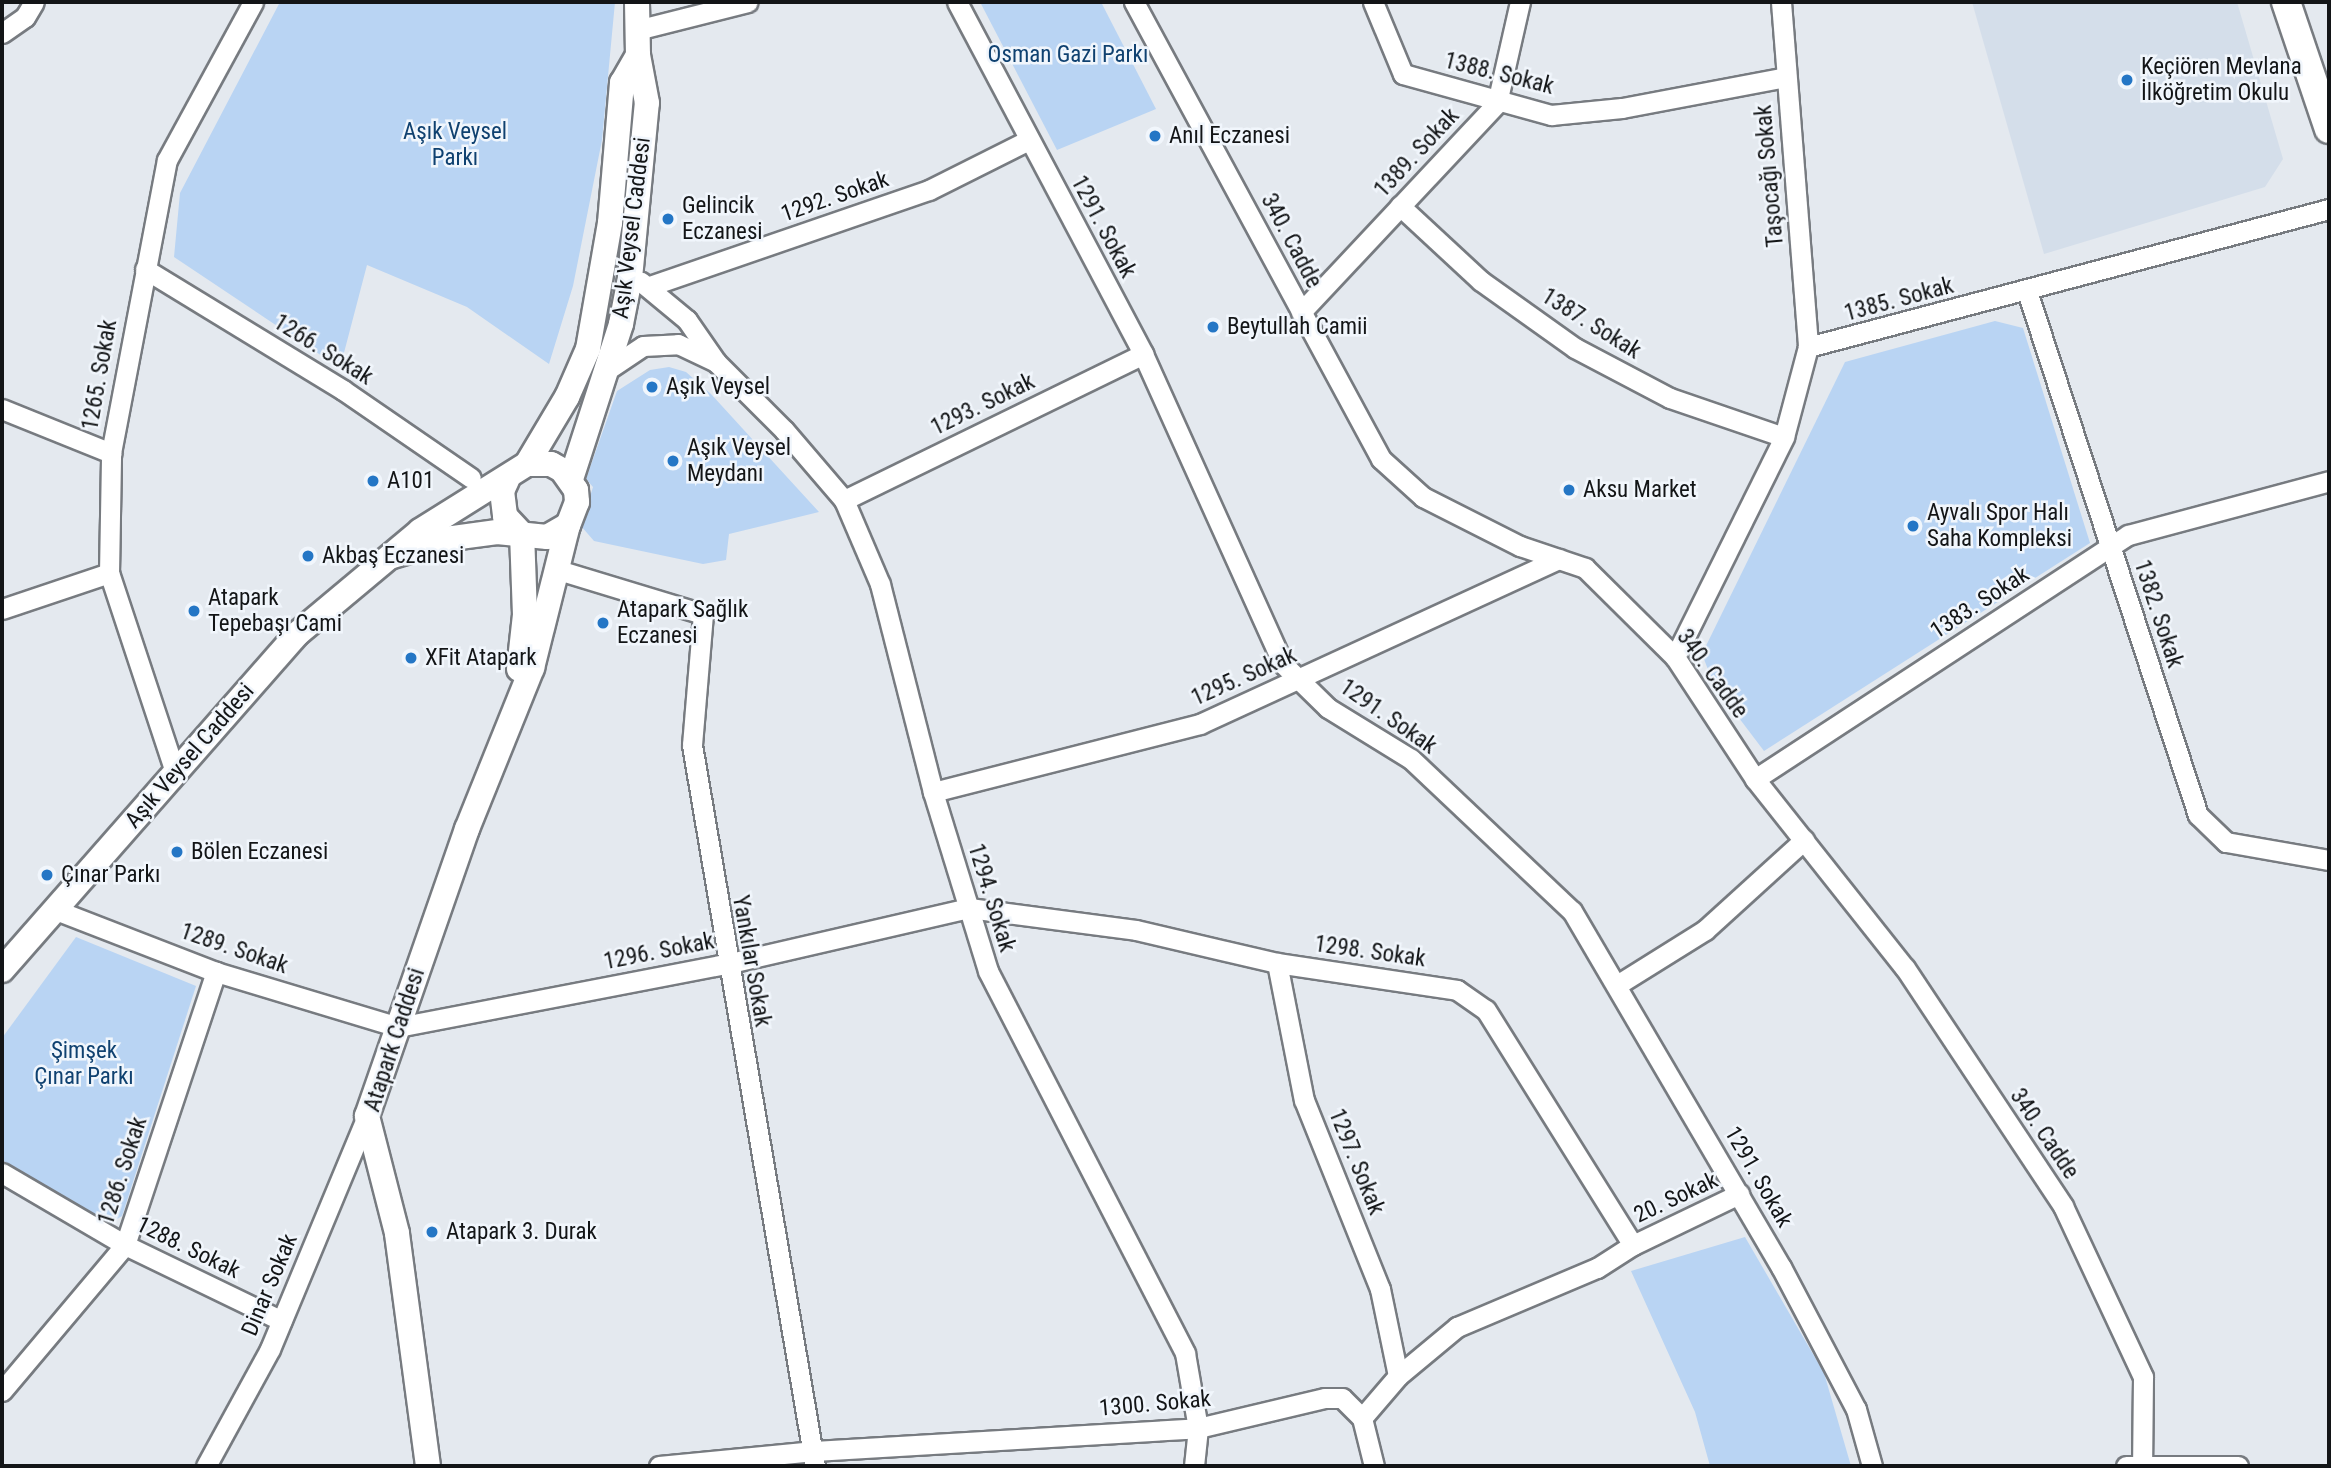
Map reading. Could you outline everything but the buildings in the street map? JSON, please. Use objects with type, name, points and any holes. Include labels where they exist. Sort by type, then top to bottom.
[{"type":"main road","points":[[2286,2],[2329,129]]},
{"type":"street","points":[[2,33],[25,17],[34,2]]},
{"type":"street","name":"1265. Sokak","points":[[175,772],[110,573],[111,453],[167,160],[253,2]]},
{"type":"street","name":"Aşık Veysel Caddesi","points":[[393,556],[453,538],[497,532],[547,537],[568,525],[577,502],[571,479],[604,372],[640,282],[647,103],[638,55],[637,2]]},
{"type":"street","points":[[637,30],[748,2]]},
{"type":"street","name":"1291. Sokak","points":[[957,2],[1143,354],[1283,664],[1328,708],[1411,759],[1572,911],[1739,1194],[1856,1409],[1872,1466]]},
{"type":"street","name":"340. Cadde","points":[[1134,2],[1381,459],[1423,496],[1520,546],[1585,568],[1675,657],[1755,779],[1905,968],[2063,1206],[2143,1377],[2137,1466]]},
{"type":"street","name":"1388. Sokak","points":[[1373,2],[1403,74],[1497,103],[1551,115],[1786,77]]},
{"type":"street","points":[[1497,103],[1520,2]]},
{"type":"street","name":"Taşocağı Sokak","points":[[1780,2],[1808,347]]},
{"type":"street","name":"Aşık Veysel Caddesi","points":[[2,970],[297,634],[420,531],[507,480],[527,464],[566,397],[588,349],[610,223],[622,83],[638,55]]},
{"type":"street","name":"1389. Sokak","points":[[1301,312],[1497,103]]},
{"type":"street","name":"1292. Sokak","points":[[640,282],[929,190],[1029,140]]},
{"type":"street","name":"1387. Sokak","points":[[1399,206],[1482,281],[1575,348],[1670,398],[1784,437]]},
{"type":"street","name":"1385. Sokak","points":[[1808,347],[2329,209]]},
{"type":"street","name":"1266. Sokak","points":[[145,269],[343,390],[471,478]]},
{"type":"street","name":"1294. Sokak","points":[[640,282],[687,320],[716,362],[784,430],[844,500],[880,584],[933,792],[988,971],[1185,1353],[1198,1428],[1194,1466]]},
{"type":"street","name":"1382. Sokak","points":[[2027,291],[2198,815],[2226,842],[2329,860]]},
{"type":"street","name":"1294. Sokak","points":[[604,372],[643,346],[678,344],[716,362]]},
{"type":"street","points":[[1675,657],[1784,437],[1808,347]]},
{"type":"street","name":"1293. Sokak","points":[[844,500],[1143,354]]},
{"type":"street","points":[[2,409],[111,453]]},
{"type":"street","points":[[527,464],[551,464],[571,479]]},
{"type":"street","points":[[507,480],[502,491],[505,516],[522,534]]},
{"type":"street","name":"1383. Sokak","points":[[1755,779],[2128,535],[2329,481]]},
{"type":"street","name":"Atapark Caddesi","points":[[428,1466],[397,1233],[367,1116],[513,707],[532,668],[568,525]]},
{"type":"street","name":"Atapark Caddesi","points":[[513,707],[526,615],[522,534]]},
{"type":"street","name":"1295. Sokak","points":[[933,792],[1200,724],[1559,559]]},
{"type":"street","name":"Yankılar Sokak","points":[[555,569],[703,614],[692,745],[726,964],[814,1459]]},
{"type":"street","points":[[2,610],[110,573]]},
{"type":"street","points":[[1617,985],[1705,930],[1804,841]]},
{"type":"street","name":"1296. Sokak","points":[[398,1027],[726,964],[969,908]]},
{"type":"street","name":"1298. Sokak","points":[[969,908],[1136,930],[1277,963],[1457,990],[1486,1010],[1633,1245]]},
{"type":"street","name":"1289. Sokak","points":[[56,910],[216,972],[398,1027]]},
{"type":"street","name":"1297. Sokak","points":[[1277,963],[1304,1100],[1380,1289],[1398,1377]]},
{"type":"street","name":"1286. Sokak","points":[[2,1391],[125,1245],[216,972]]},
{"type":"street","name":"Dinar Sokak","points":[[206,1466],[282,1321],[367,1116]]},
{"type":"street","name":"1288. Sokak","points":[[2,1173],[125,1245],[282,1321]]},
{"type":"street","name":"20. Sokak","points":[[1633,1245],[1739,1194]]},
{"type":"street","points":[[1374,1466],[1363,1418],[1398,1377],[1457,1327],[1597,1268],[1633,1245]]},
{"type":"street","name":"1300. Sokak","points":[[659,1466],[814,1459],[1198,1428],[1325,1398],[1342,1398],[1363,1418]]},
{"type":"street","points":[[2137,1466],[2238,1466]]},
{"type":"shaded area","name":"Keçiören Mevlana İlköğretim Okulu","points":[[1972,2],[2237,2],[2283,159],[2265,187],[2044,254]]},
{"type":"green space","name":"Aşık Veysel Parkı","points":[[280,2],[615,2],[602,140],[573,286],[549,364],[467,307],[367,265],[340,368],[174,257],[180,193]]},
{"type":"green space","name":"Osman Gazi Parkı","points":[[980,2],[1101,2],[1156,109],[1057,150]]},
{"type":"green space","points":[[1995,321],[2023,328],[2090,543],[1764,751],[1714,685],[1702,654],[1845,362]]},
{"type":"green space","points":[[669,367],[686,372],[711,394],[819,512],[729,534],[726,560],[703,564],[594,541],[581,526],[593,487],[586,479],[617,391],[650,370]]},
{"type":"green space","name":"Şimşek Çınar Parkı","points":[[76,937],[196,986],[122,1216],[109,1224],[2,1160],[2,1038]]},
{"type":"green space","points":[[1745,1237],[1824,1373],[1851,1466],[1710,1466],[1695,1412],[1631,1271]]},
{"type":"place","name":"Keçiören Mevlana İlköğretim Okulu","points":[[2127,80]]},
{"type":"place","name":"Anıl Eczanesi","points":[[1155,136]]},
{"type":"place","name":"Gelincik Eczanesi","points":[[668,219]]},
{"type":"place","name":"Beytullah Camii","points":[[1213,327]]},
{"type":"place","name":"Aşık Veysel","points":[[652,387]]},
{"type":"place","name":"Aşık Veysel Meydanı","points":[[673,461]]},
{"type":"place","name":"A101","points":[[373,481]]},
{"type":"place","name":"Aksu Market","points":[[1569,490]]},
{"type":"place","name":"Ayvalı Spor Halı Saha Kompleksi","points":[[1913,526]]},
{"type":"place","name":"Akbaş Eczanesi","points":[[308,556]]},
{"type":"place","name":"Atapark Tepebaşı Cami","points":[[194,611]]},
{"type":"place","name":"Atapark Sağlık Eczanesi","points":[[603,623]]},
{"type":"place","name":"XFit Atapark","points":[[411,658]]},
{"type":"place","name":"Bölen Eczanesi","points":[[177,852]]},
{"type":"place","name":"Çınar Parkı","points":[[47,875]]},
{"type":"place","name":"Atapark 3. Durak","points":[[432,1232]]}]
